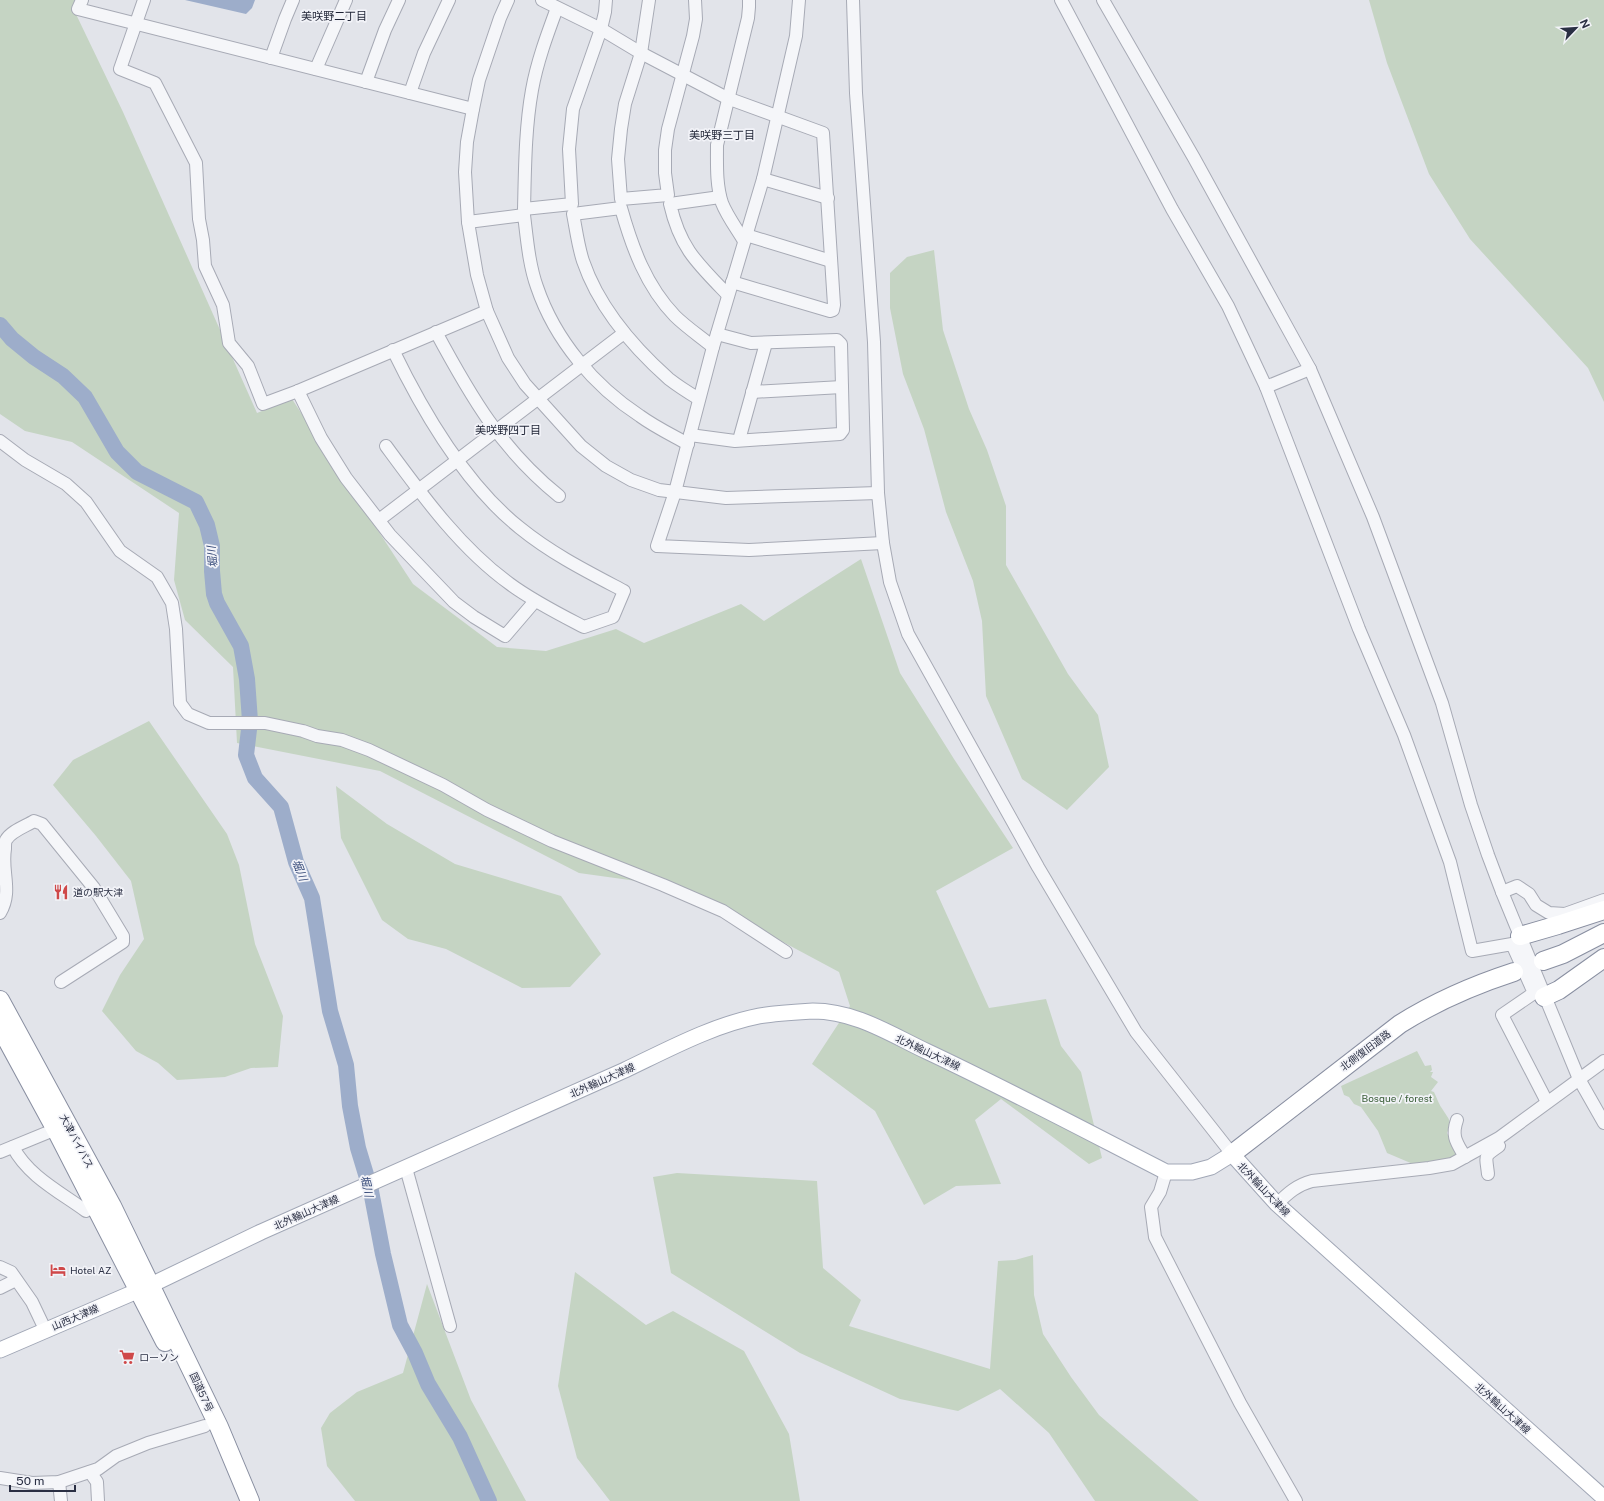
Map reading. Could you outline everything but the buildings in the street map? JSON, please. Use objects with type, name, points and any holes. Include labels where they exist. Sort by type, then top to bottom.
[{"type":"highway","points":[[1520,936],[1604,910]]},
{"type":"highway","points":[[1543,961],[1563,954],[1604,933]]},
{"type":"highway","points":[[1544,997],[1559,990],[1604,958]]},
{"type":"highway","name":"北側復旧道路","points":[[1232,1154],[1400,1024],[1418,1012],[1484,982],[1514,972]]},
{"type":"highway","name":"大津バイパス","points":[[0,1000],[62,1127]]},
{"type":"highway","name":"大津バイパス","points":[[0,1027],[112,1206],[145,1287]]},
{"type":"highway","name":"国道57号","points":[[145,1287],[178,1368],[237,1501]]},
{"type":"highway","name":"国道57号","points":[[145,1287],[219,1427],[250,1501]]},
{"type":"main road","name":"北外輪山大津線","points":[[145,1287],[261,1232],[625,1070],[684,1042],[749,1018],[814,1011],[837,1013],[862,1020],[958,1066],[1166,1172],[1192,1172],[1211,1167],[1232,1154],[1277,1204],[1604,1498]]},
{"type":"main road","name":"山西大津線","points":[[0,1350],[145,1287]]},
{"type":"street","points":[[82,0],[78,9],[472,109]]},
{"type":"street","points":[[144,0],[120,69],[155,83],[196,163],[199,219],[203,240],[204,266],[223,305],[229,343],[248,366],[262,404],[298,391],[487,311]]},
{"type":"street","points":[[271,58],[293,0]]},
{"type":"street","points":[[316,69],[346,0]]},
{"type":"street","points":[[366,82],[385,30],[399,0]]},
{"type":"street","points":[[410,93],[424,53],[449,0]]},
{"type":"street","points":[[508,0],[500,18],[479,80],[472,109],[467,142],[465,172],[468,222],[477,275],[487,311],[508,358],[525,384],[581,446],[606,466],[631,480],[659,490],[726,498],[878,493]]},
{"type":"street","points":[[542,0],[601,29],[641,53],[727,98],[778,118],[820,131],[823,134],[832,261],[833,310],[830,311],[732,282]]},
{"type":"street","points":[[606,0],[601,29],[573,109],[569,149],[572,209],[583,261],[600,298],[624,333],[635,346],[670,379],[700,399]]},
{"type":"street","points":[[649,0],[641,53],[625,104],[621,129],[618,159],[621,203],[629,238],[641,268],[656,293],[675,316],[713,347]]},
{"type":"street","points":[[695,0],[695,25],[668,129],[665,150],[665,173],[674,222],[681,238],[696,263],[728,295]]},
{"type":"street","points":[[749,0],[750,7],[748,18],[727,98],[717,145],[716,166],[720,197],[723,205],[745,238],[832,261]]},
{"type":"street","points":[[799,0],[796,36],[763,179],[713,347],[675,492],[657,546],[749,550],[883,543]]},
{"type":"street","points":[[853,0],[856,93],[874,342],[878,493],[883,543],[890,582],[908,634],[1038,868],[1136,1032],[1232,1154]]},
{"type":"street","points":[[1061,0],[1172,209],[1228,306],[1266,387],[1359,629],[1404,734],[1450,862],[1472,951],[1512,944],[1534,993],[1502,1015],[1547,1102]]},
{"type":"street","points":[[1103,0],[1194,158],[1310,369],[1373,517],[1442,703],[1472,805],[1502,892],[1579,1079],[1604,1123]]},
{"type":"street","points":[[557,8],[540,53],[532,90],[527,129],[524,212],[529,253],[537,287],[553,323],[566,345],[582,365],[608,391],[640,416],[689,439],[739,440],[840,434],[843,430],[840,341],[751,343],[717,334]]},
{"type":"street","points":[[763,179],[828,198]]},
{"type":"street","points":[[468,222],[524,212],[572,209],[669,199],[720,197]]},
{"type":"street","points":[[436,332],[475,402],[496,431],[538,478],[559,496]]},
{"type":"street","points":[[379,520],[419,491],[624,333]]},
{"type":"street","points":[[739,440],[766,343]]},
{"type":"street","points":[[386,446],[419,491],[449,527],[477,556],[509,583],[535,601],[584,627],[613,617],[624,591],[576,566],[520,528],[498,509],[458,460],[433,424],[417,397],[393,350]]},
{"type":"street","points":[[1266,387],[1310,369]]},
{"type":"street","points":[[752,392],[842,388]]},
{"type":"street","points":[[298,391],[321,438],[346,478],[390,535],[454,602],[474,617],[505,636],[535,601]]},
{"type":"street","points":[[0,440],[25,460],[66,484],[86,502],[120,551],[157,577],[172,603],[176,629],[180,703],[188,714],[209,723],[265,723],[303,731],[317,736],[342,740],[369,750],[443,785],[487,810],[552,841],[663,885],[723,911],[786,952]]},
{"type":"street","points":[[0,913],[5,905],[7,890],[4,854],[6,840],[14,833],[34,821],[42,824],[94,888],[123,936],[123,942],[61,982]]},
{"type":"street","points":[[1502,892],[1517,886],[1529,894],[1536,905],[1549,913],[1560,914],[1565,914],[1604,900]]},
{"type":"street","points":[[1277,1204],[1291,1190],[1301,1184],[1312,1181],[1452,1164],[1499,1138],[1604,1061]]},
{"type":"street","points":[[1458,1120],[1454,1133],[1455,1140],[1466,1157]]},
{"type":"street","points":[[5,1147],[62,1127]]},
{"type":"street","points":[[1488,1174],[1486,1157],[1487,1154],[1503,1143],[1499,1138]]},
{"type":"street","points":[[5,1147],[37,1177],[86,1211]]},
{"type":"street","points":[[406,1168],[450,1326]]},
{"type":"street","points":[[1166,1172],[1160,1192],[1151,1207],[1155,1237],[1240,1403],[1296,1501]]},
{"type":"street","points":[[0,1267],[10,1272],[16,1280],[32,1302],[42,1324]]},
{"type":"street","points":[[0,1288],[16,1280]]},
{"type":"street","points":[[0,1478],[32,1483],[59,1482],[98,1469],[116,1456],[148,1443],[205,1426]]},
{"type":"street","points":[[90,1472],[96,1482],[98,1501]]},
{"type":"street","points":[[59,1482],[61,1501]]},
{"type":"green space","points":[[0,0],[75,0],[73,8],[123,112],[257,413],[292,399],[413,584],[497,647],[546,651],[616,629],[644,643],[741,604],[764,621],[861,559],[900,673],[954,759],[1013,848],[936,891],[989,1008],[1046,999],[1061,1046],[1081,1072],[1102,1158],[1089,1164],[1001,1099],[975,1120],[1001,1184],[956,1186],[924,1205],[875,1111],[812,1064],[850,1006],[839,972],[680,887],[579,873],[380,771],[237,743],[233,667],[185,620],[174,580],[179,513],[72,442],[25,431],[0,414]]},
{"type":"green space","points":[[1369,0],[1604,0],[1604,402],[1588,368],[1470,239],[1429,174],[1387,63]]},
{"type":"green space","points":[[934,250],[943,330],[969,409],[987,450],[1006,506],[1006,565],[1068,674],[1098,715],[1109,767],[1067,810],[1022,779],[986,696],[982,621],[973,581],[946,512],[924,429],[903,374],[890,308],[890,273],[907,257]]},
{"type":"green space","points":[[149,721],[227,834],[239,865],[255,944],[283,1016],[278,1067],[251,1068],[225,1077],[177,1080],[158,1063],[136,1051],[102,1011],[120,975],[144,939],[131,881],[96,836],[53,785],[73,760]]},
{"type":"green space","points":[[336,786],[387,824],[455,864],[561,896],[601,954],[570,987],[522,988],[446,949],[408,939],[382,920],[341,838]]},
{"type":"green space","name":"Bosque / forest","points":[[1417,1051],[1425,1066],[1431,1065],[1432,1070],[1430,1072],[1433,1072],[1431,1077],[1438,1082],[1431,1091],[1434,1092],[1440,1106],[1450,1121],[1450,1126],[1447,1133],[1455,1150],[1470,1157],[1420,1167],[1387,1153],[1378,1131],[1361,1107],[1354,1104],[1349,1097],[1344,1095],[1341,1086]]},
{"type":"green space","points":[[677,1173],[817,1181],[823,1268],[861,1300],[849,1326],[990,1369],[998,1261],[1015,1260],[1033,1255],[1034,1295],[1043,1334],[1071,1377],[1099,1415],[1199,1501],[1095,1501],[1049,1433],[1000,1389],[958,1411],[900,1399],[800,1353],[671,1273],[653,1177]]},
{"type":"green space","points":[[575,1272],[646,1325],[673,1311],[744,1351],[789,1434],[800,1501],[610,1501],[577,1458],[558,1386]]},
{"type":"green space","points":[[427,1284],[471,1400],[526,1501],[355,1501],[327,1466],[321,1428],[330,1413],[357,1392],[403,1373]]},
{"type":"water","points":[[185,0],[255,0],[252,8],[246,14]]},
{"type":"waterway","name":"堀川","points":[[0,325],[12,339],[34,357],[63,376],[85,397],[117,452],[137,472],[196,502],[207,525],[212,546],[214,594],[217,603],[241,646],[247,679],[250,721],[246,755],[255,778],[281,807],[296,862],[312,898],[330,1011],[346,1065],[350,1106],[358,1148],[371,1191],[383,1254],[400,1325],[415,1353],[428,1384],[460,1437],[489,1501]]},
{"type":"place","name":"道の駅大津","points":[[61,892]]},
{"type":"place","name":"Hotel AZ","points":[[58,1270]]},
{"type":"place","name":"ローソン","points":[[127,1357]]},
{"type":"district","name":"美咲野二丁目","points":[[334,16]]},
{"type":"district","name":"美咲野三丁目","points":[[722,135]]},
{"type":"district","name":"美咲野四丁目","points":[[508,430]]}]
